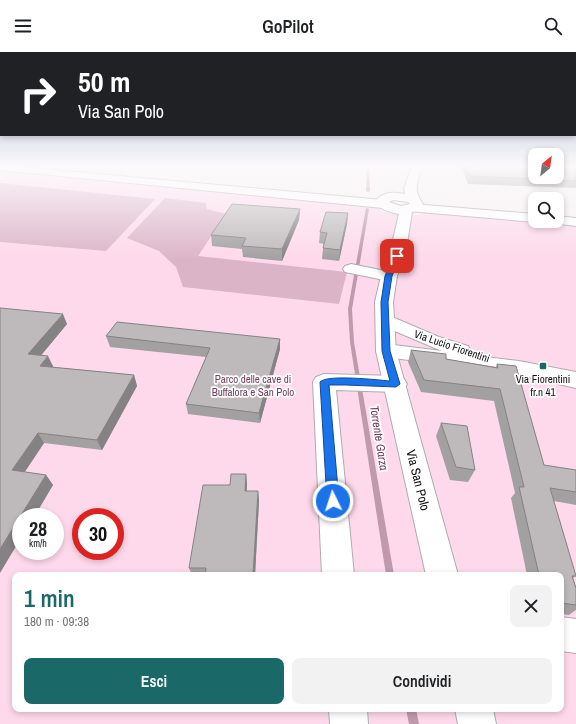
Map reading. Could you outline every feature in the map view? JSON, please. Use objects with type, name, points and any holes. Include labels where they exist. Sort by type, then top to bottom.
[{"type":"street","points":[[335,196],[388,201]]},
{"type":"street","points":[[343,196],[443,209],[528,217]]},
{"type":"street","name":"Via San Polo","points":[[389,276],[386,255],[392,225],[388,201],[392,196]]},
{"type":"street","name":"Via San Polo","points":[[410,196],[411,204],[397,256],[389,276],[384,302],[386,351],[396,384],[441,572]]},
{"type":"street","points":[[411,204],[528,211]]},
{"type":"street","points":[[564,214],[576,215]]},
{"type":"street","points":[[564,221],[576,222]]},
{"type":"street","points":[[358,270],[389,276]]},
{"type":"street","name":"Via Lucio Fiorentini","points":[[385,320],[432,341],[519,368]]},
{"type":"street","name":"Via Lucio Fiorentini","points":[[386,351],[519,368],[576,380]]},
{"type":"street","points":[[338,572],[324,382],[371,382],[396,384]]},
{"type":"street","points":[[564,634],[576,636]]},
{"type":"street","points":[[348,712],[349,724]]},
{"type":"street","points":[[475,712],[477,724]]},
{"type":"green space","name":"Parco delle cave di Buffalora e San Polo","points":[[0,196],[275,196],[375,206],[383,212],[418,215],[427,212],[437,212],[528,221],[528,228],[564,228],[564,225],[576,226],[576,724],[0,724]]},
{"type":"shaded area","points":[[0,196],[129,196],[155,199],[106,251],[0,242]]},
{"type":"shaded area","points":[[165,198],[206,203],[207,209],[226,214],[198,256],[347,272],[339,304],[183,287],[176,267],[159,251],[127,238]]},
{"type":"building","points":[[232,204],[300,209],[282,249],[242,246],[246,238],[211,235]]},
{"type":"building","points":[[326,212],[348,213],[340,250],[323,248],[327,233],[320,232]]},
{"type":"building","points":[[0,308],[63,314],[28,354],[48,356],[40,366],[134,375],[97,440],[38,433],[12,470],[46,475],[25,508],[12,508],[12,530],[0,549]]},
{"type":"building","points":[[117,322],[280,339],[259,413],[186,404],[210,348],[106,336]]},
{"type":"building","points":[[411,350],[446,354],[446,359],[498,368],[497,364],[516,366],[544,465],[576,470],[576,492],[550,488],[576,576],[572,576],[576,588],[576,605],[564,603],[564,572],[538,572],[519,487],[524,487],[500,389],[424,380]]},
{"type":"building","points":[[441,423],[467,426],[475,470],[456,467]]},
{"type":"building","points":[[231,474],[246,474],[245,491],[258,491],[253,572],[205,572],[206,568],[189,568],[203,485],[230,485]]},
{"type":"waterway","name":"Torrente Garza","points":[[367,209],[350,309],[352,342],[390,572]]},
{"type":"waterway","name":"Torrente Garza","points":[[412,712],[414,724]]},
{"type":"place","name":"Via Fiorentini fr.n 41","points":[[543,366]]},
{"type":"route","points":[[333,501],[324,382],[335,381],[396,384],[386,351],[384,302],[389,276],[397,256]]}]
